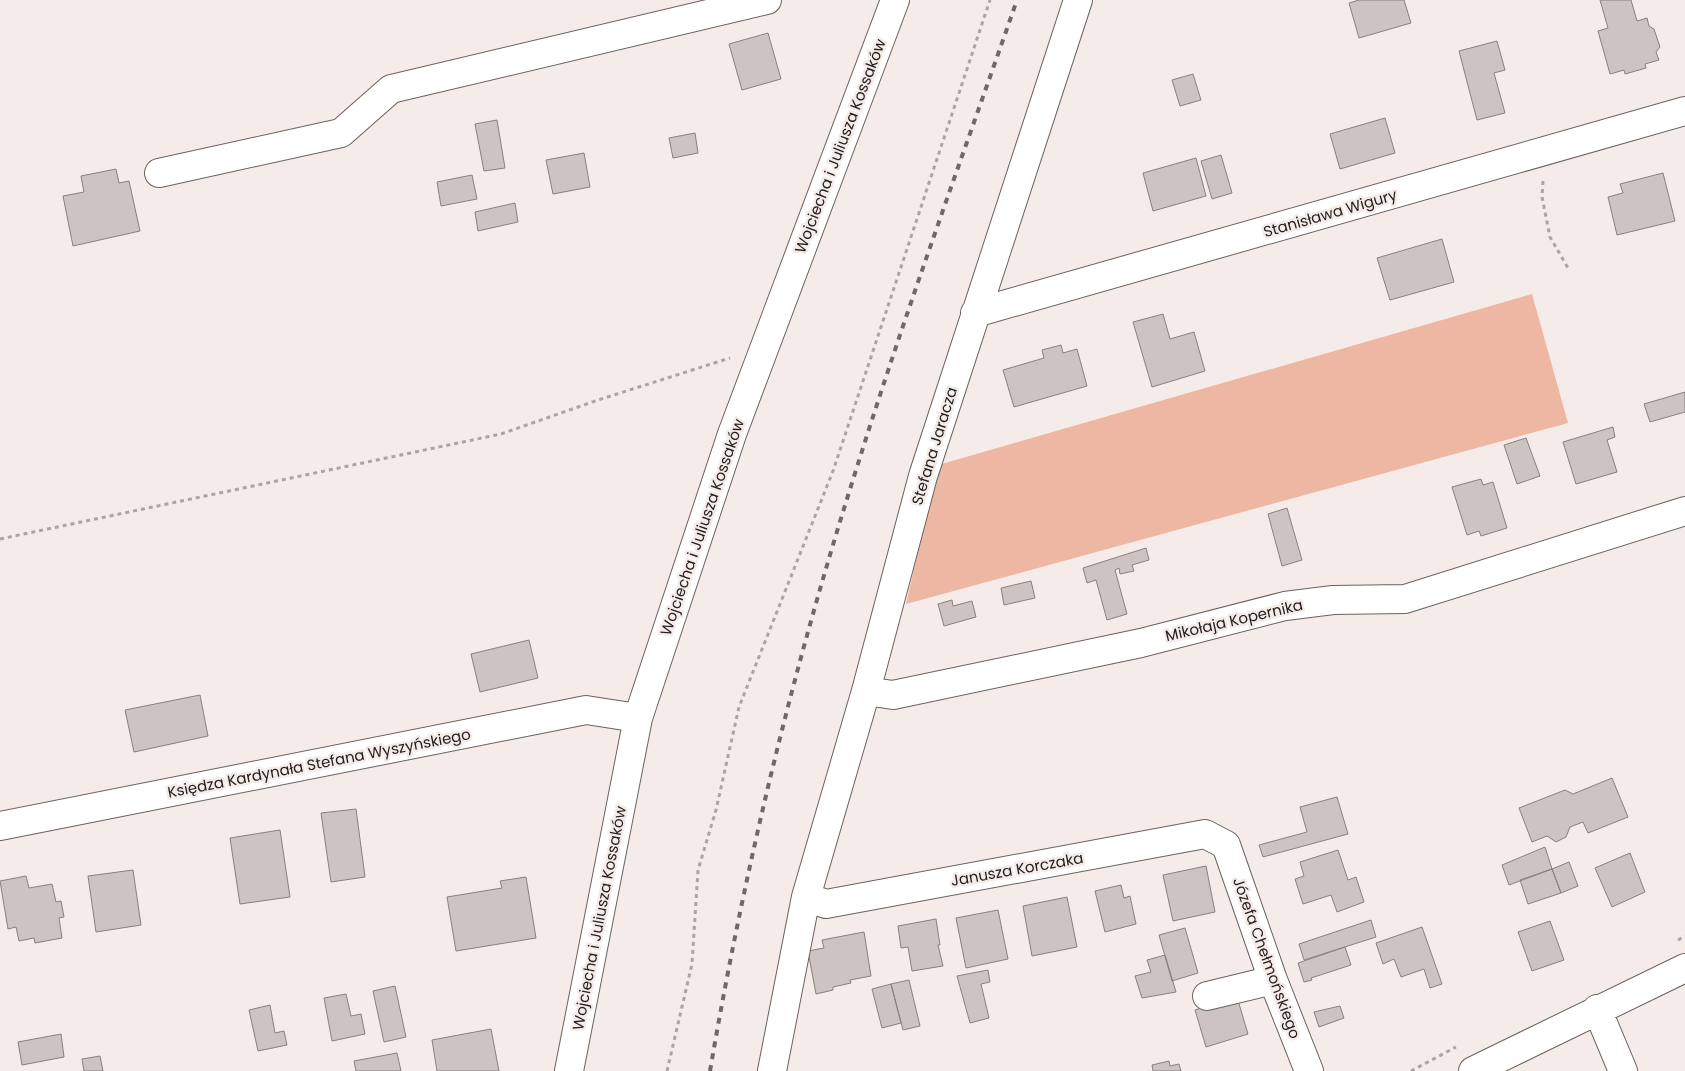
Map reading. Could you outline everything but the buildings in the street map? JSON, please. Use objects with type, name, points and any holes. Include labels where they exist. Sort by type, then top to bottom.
[{"type":"street","points":[[159,173],[341,133],[391,89],[767,0]]},
{"type":"street","name":"Wojciecha i Juliusza Kossaków","points":[[569,1071],[638,718],[732,434],[895,0]]},
{"type":"street","name":"Stefana Jaracza","points":[[772,1071],[806,897],[866,691],[923,476],[1078,0]]},
{"type":"street","name":"Stanisława Wigury","points":[[975,313],[1685,111]]},
{"type":"street","name":"Mikołaja Kopernika","points":[[866,691],[893,695],[1141,642],[1285,606],[1333,600],[1405,599],[1685,511]]},
{"type":"street","name":"Księdza Kardynała Stefana Wyszyńskiego","points":[[0,826],[586,710],[638,718]]},
{"type":"street","name":"Janusza Korczaka","points":[[806,897],[826,904],[1205,834],[1226,846]]},
{"type":"street","name":"Józefa Chełmońskiego","points":[[1226,846],[1273,980],[1309,1071]]},
{"type":"street","points":[[1473,1071],[1597,1009],[1685,968]]},
{"type":"street","points":[[1207,996],[1273,980]]},
{"type":"street","points":[[1597,1009],[1623,1071]]},
{"type":"path","points":[[667,1071],[692,964],[698,870],[716,810],[739,708],[833,471],[990,0]]},
{"type":"path","points":[[1543,152],[1542,197],[1550,237],[1568,268]]},
{"type":"path","points":[[0,539],[501,434],[706,364],[764,349]]},
{"type":"shaded area","points":[[1532,294],[1568,423],[906,604],[938,465]]},
{"type":"railway","points":[[710,1071],[755,842],[812,616],[895,350],[1017,0]]}]
